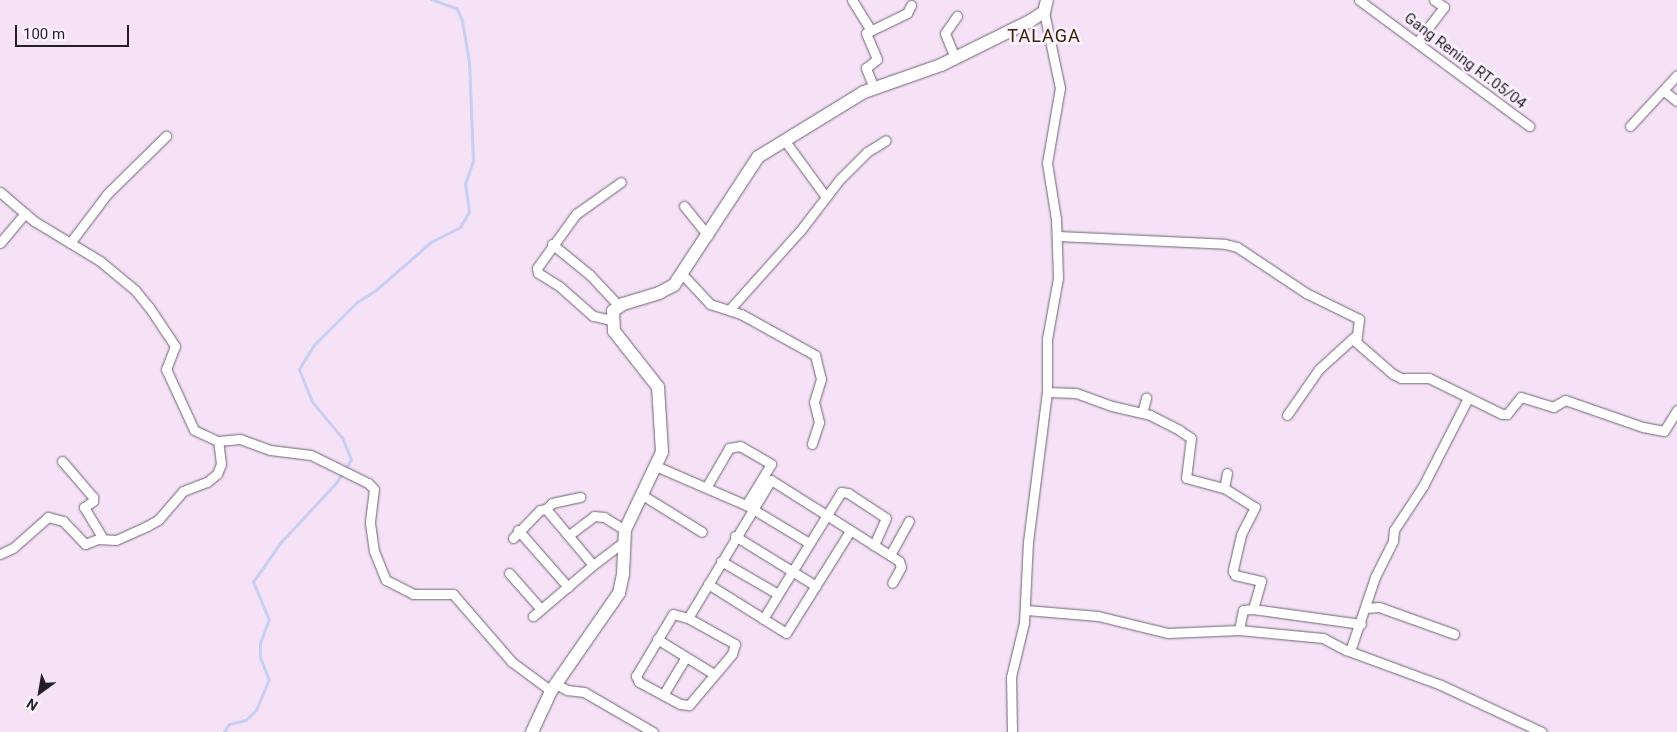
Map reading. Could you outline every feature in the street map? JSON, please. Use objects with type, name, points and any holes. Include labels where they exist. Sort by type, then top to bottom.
[{"type":"street","points":[[852,0],[871,30]]},
{"type":"street","name":"Gang Rening RT.05/04","points":[[1359,0],[1418,41],[1490,99],[1530,126]]},
{"type":"street","points":[[1418,41],[1444,7],[1434,0]]},
{"type":"street","points":[[874,88],[866,71],[876,59],[866,36],[871,30],[907,13],[911,5]]},
{"type":"street","points":[[611,320],[619,306],[665,291],[683,275],[754,160],[839,106],[874,88],[955,58],[1045,6],[1060,88],[1047,163],[1058,236],[1056,296],[1046,348],[1047,392],[1028,542],[1026,610],[1012,669],[1012,732]]},
{"type":"street","points":[[955,58],[945,33],[957,16]]},
{"type":"street","points":[[1630,126],[1643,108],[1664,91],[1677,75]]},
{"type":"street","points":[[1664,91],[1677,101]]},
{"type":"street","points":[[70,243],[97,205],[166,136]]},
{"type":"street","points":[[729,310],[859,159],[886,140]]},
{"type":"street","points":[[784,141],[826,197]]},
{"type":"street","points":[[611,320],[593,316],[559,286],[538,273],[539,261],[576,214],[621,182]]},
{"type":"street","points":[[0,192],[25,213],[119,275],[160,322],[175,346],[166,369],[194,430],[218,441],[240,439],[270,450],[311,455],[368,483],[374,489],[370,523],[374,552],[386,580],[413,594],[453,594],[512,662],[554,687],[586,694],[653,732]]},
{"type":"street","points":[[684,206],[708,236]]},
{"type":"street","points":[[0,243],[25,213]]},
{"type":"street","points":[[1058,236],[1231,245],[1306,293],[1359,319],[1361,325],[1354,337],[1319,369],[1287,415]]},
{"type":"street","points":[[552,244],[590,275],[619,306]]},
{"type":"street","points":[[683,275],[710,304],[729,310],[804,346],[817,358],[821,379],[813,405],[819,422],[812,444]]},
{"type":"street","points":[[532,616],[594,565],[625,536],[658,467],[663,446],[658,387],[618,336],[611,320]]},
{"type":"street","points":[[1354,337],[1356,342],[1398,376],[1429,378],[1505,415],[1521,397],[1553,407],[1565,400],[1660,431],[1667,428],[1677,410]]},
{"type":"street","points":[[1047,392],[1076,392],[1112,406],[1142,413],[1191,438],[1186,478],[1224,488],[1255,507],[1241,535],[1233,571],[1235,575],[1261,580],[1253,608]]},
{"type":"street","points":[[1142,413],[1146,398]]},
{"type":"street","points":[[1350,651],[1361,624],[1375,577],[1393,541],[1394,530],[1423,486],[1468,398]]},
{"type":"street","points":[[0,554],[13,548],[48,517],[63,521],[82,543],[103,539],[116,540],[147,526],[158,520],[183,491],[212,479],[221,464],[218,441]]},
{"type":"street","points":[[688,618],[735,536],[749,506],[768,478],[771,464],[735,444],[708,486]]},
{"type":"street","points":[[62,460],[93,497],[94,501],[84,507],[103,539]]},
{"type":"street","points":[[658,467],[708,486],[749,506],[809,543]]},
{"type":"street","points":[[1224,488],[1227,474]]},
{"type":"street","points":[[768,478],[890,555],[901,567],[892,582]]},
{"type":"street","points":[[763,619],[825,515],[844,492],[880,513],[886,521],[874,545]]},
{"type":"street","points":[[644,496],[702,532]]},
{"type":"street","points":[[513,538],[518,530],[540,510],[546,509],[552,503],[580,497]]},
{"type":"street","points":[[546,509],[594,565]]},
{"type":"street","points":[[569,535],[594,516],[604,517],[625,536]]},
{"type":"street","points":[[890,555],[909,521]]},
{"type":"street","points":[[518,530],[568,587]]},
{"type":"street","points":[[708,584],[782,632],[789,632],[850,531]]},
{"type":"street","points":[[533,730],[554,687],[619,593],[623,574],[625,536]]},
{"type":"street","points":[[735,536],[793,570],[816,586]]},
{"type":"street","points":[[721,561],[778,594]]},
{"type":"street","points":[[509,573],[541,609]]},
{"type":"street","points":[[1366,608],[1379,607],[1454,634]]},
{"type":"street","points":[[1239,630],[1243,610],[1253,608],[1361,624]]},
{"type":"street","points":[[1026,610],[1098,616],[1168,632],[1239,630],[1301,638],[1319,637],[1350,651],[1441,685],[1542,732]]},
{"type":"street","points":[[677,613],[735,644],[732,654],[690,705],[680,704],[663,695],[636,676],[657,639],[670,616],[677,613]]},
{"type":"street","points":[[657,639],[714,674]]},
{"type":"street","points":[[663,695],[686,657]]},
{"type":"waterway","points":[[224,732],[229,724],[246,720],[256,710],[269,680],[260,658],[260,643],[269,620],[253,582],[281,542],[336,483],[351,460],[342,438],[312,402],[299,369],[314,345],[357,302],[376,290],[431,242],[460,227],[469,212],[465,184],[473,161],[469,62],[462,21],[457,9],[432,0]]},
{"type":"district","name":"TALAGA","points":[[1044,36]]}]
